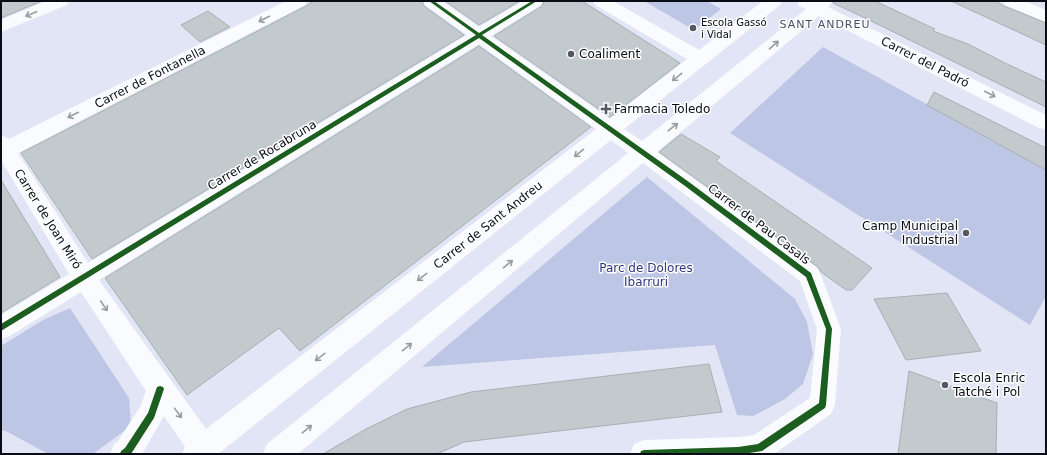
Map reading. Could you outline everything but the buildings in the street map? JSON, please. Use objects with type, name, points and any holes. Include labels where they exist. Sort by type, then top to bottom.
[{"type":"street","points":[[1,26],[61,1]]},
{"type":"street","name":"Carrer de Fontanella","points":[[2,148],[299,1]]},
{"type":"street","name":"Carrer de Pau Casals","points":[[432,1],[642,152],[808,275],[829,329],[822,404],[759,448],[738,452],[644,454]]},
{"type":"street","name":"Carrer de Rocabruna","points":[[1,328],[535,1]]},
{"type":"street","points":[[601,1],[700,59]]},
{"type":"street","name":"Carrer de Sant Andreu","points":[[201,453],[774,1]]},
{"type":"street","points":[[1011,1],[1046,17]]},
{"type":"street","points":[[277,454],[642,152],[734,79],[816,3]]},
{"type":"street","name":"Carrer del Padró","points":[[816,3],[1046,123]]},
{"type":"street","name":"Carrer de Joan Miró","points":[[2,148],[84,277],[160,389],[197,440],[201,453]]},
{"type":"street","points":[[124,454],[128,451],[152,415],[160,389]]},
{"type":"green space","points":[[644,1],[707,1],[721,9],[694,30]]},
{"type":"green space","name":"Camp Municipal Industrial","points":[[823,47],[1046,170],[1046,296],[1030,325],[730,133]]},
{"type":"green space","name":"Parc de Dolores Ibarruri","points":[[647,177],[795,299],[807,322],[813,354],[803,384],[785,399],[753,416],[737,415],[715,345],[422,367]]},
{"type":"green space","points":[[70,308],[129,398],[131,426],[93,454],[48,454],[8,432],[1,430],[1,346],[43,320]]},
{"type":"cycle path","points":[[431,1],[687,184],[809,275],[829,329],[822,405],[759,448],[738,451],[644,454]]},
{"type":"cycle path","points":[[1,328],[535,1]]},
{"type":"cycle path","points":[[124,454],[128,451],[151,415],[160,389]]},
{"type":"place","name":"Escola Gassó i Vidal","points":[[693,28]]},
{"type":"place","name":"Coaliment","points":[[571,54]]},
{"type":"place","name":"Farmacia Toledo","points":[[606,109]]},
{"type":"place","name":"Camp Municipal Industrial","points":[[966,233]]},
{"type":"place","name":"Escola Enric Tatché i Pol","points":[[945,385]]},
{"type":"district","name":"SANT ANDREU","points":[[825,24]]}]
